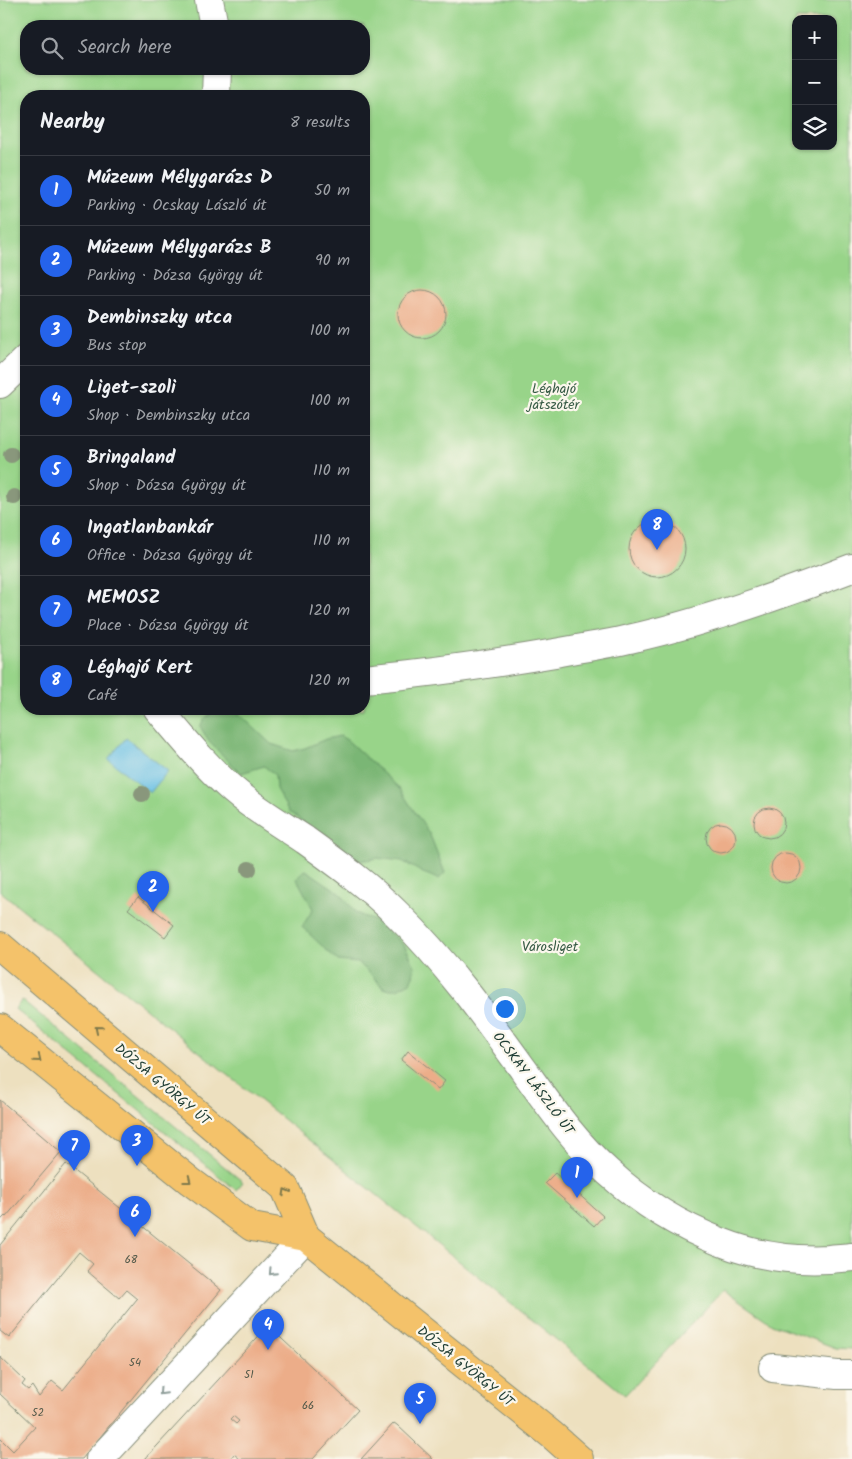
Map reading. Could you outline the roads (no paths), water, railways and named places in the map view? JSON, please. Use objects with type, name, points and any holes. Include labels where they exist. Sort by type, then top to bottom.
[{"type":"main road","name":"DÓZSA GYÖRGY ÚT","points":[[0,946],[285,1188],[306,1237],[552,1435],[579,1459]]},
{"type":"main road","name":"DÓZSA GYÖRGY ÚT","points":[[0,1028],[190,1181],[252,1227],[306,1237]]},
{"type":"street","points":[[208,0],[213,20]]},
{"type":"street","points":[[216,90],[218,75]]},
{"type":"street","points":[[370,678],[491,663],[628,640],[712,617],[795,590],[852,568]]},
{"type":"street","name":"OCSKAY LÁSZLÓ ÚT","points":[[163,715],[211,769],[234,791],[350,873],[397,914],[435,953],[460,984],[557,1116],[580,1144],[606,1171],[634,1194],[674,1221],[704,1236],[735,1248],[766,1256],[806,1260],[852,1257]]},
{"type":"street","points":[[100,1459],[306,1237]]},
{"type":"street","points":[[773,1368],[852,1375]]},
{"type":"water","points":[[126,738],[168,771],[150,793],[108,759]]},
{"type":"place","name":"Léghajó Kert","points":[[657,550]]},
{"type":"place","name":"Múzeum Mélygarázs B","points":[[153,912]]},
{"type":"place","name":"Dembinszky utca","points":[[137,1166]]},
{"type":"place","name":"MEMOSZ","points":[[74,1171]]},
{"type":"place","name":"Múzeum Mélygarázs D","points":[[577,1198]]},
{"type":"place","name":"Ingatlanbankár","points":[[135,1237]]},
{"type":"place","name":"Liget-szoli","points":[[268,1350]]},
{"type":"place","name":"Bringaland","points":[[420,1424]]},
{"type":"park label","name":"Léghajó játszótér","points":[[554,396]]},
{"type":"park label","name":"Városliget","points":[[550,946]]}]
